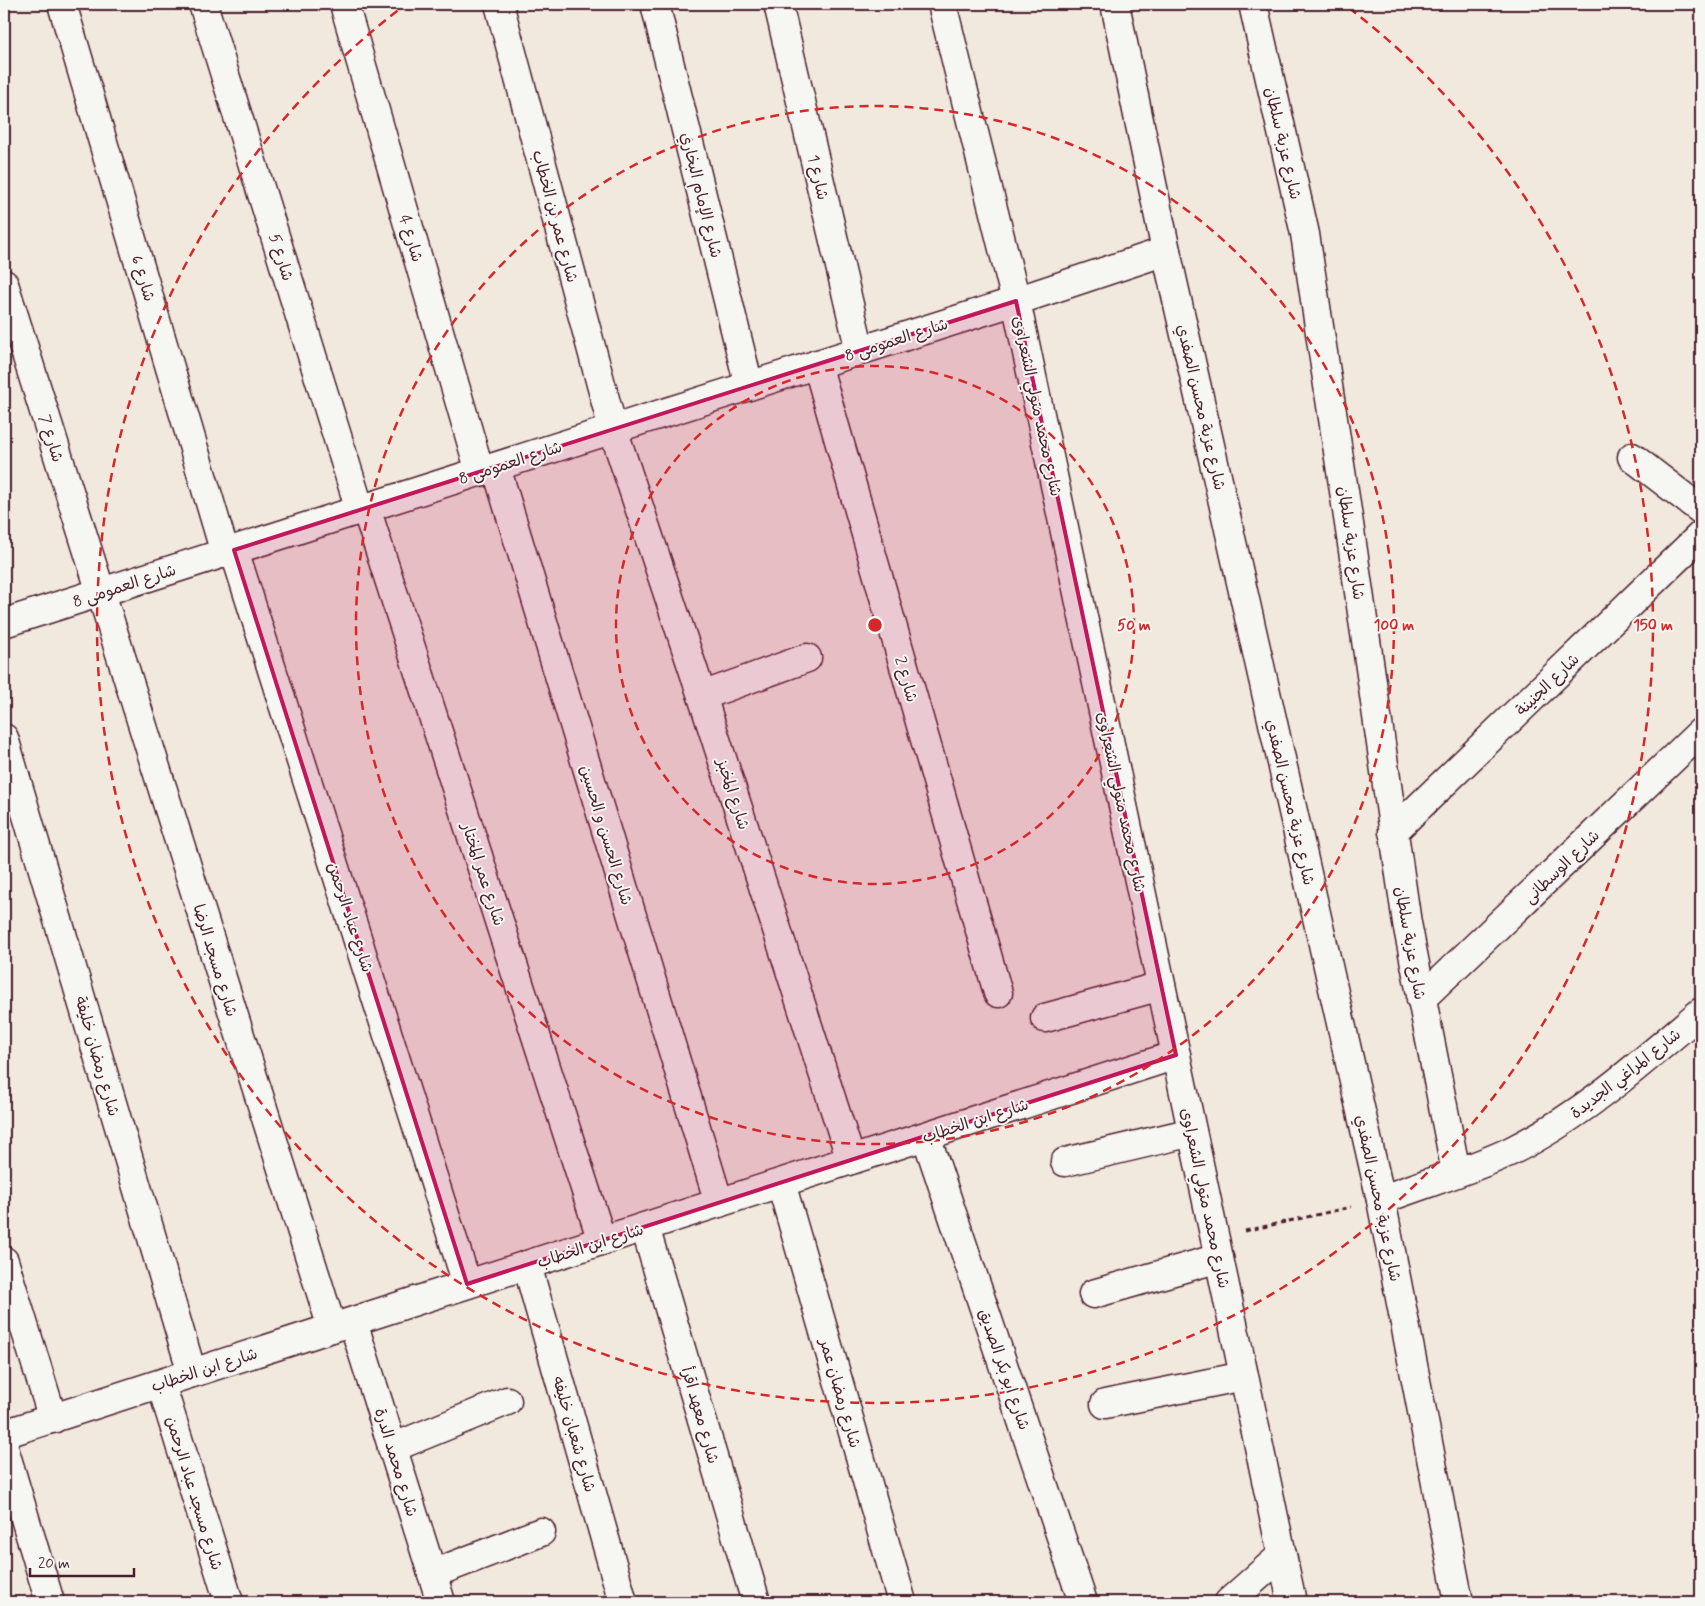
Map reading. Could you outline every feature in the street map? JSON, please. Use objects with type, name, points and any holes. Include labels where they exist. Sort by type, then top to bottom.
[{"type":"street","name":"شارع 6","points":[[62,4],[230,551]]},
{"type":"street","name":"شارع 5","points":[[203,4],[363,509]]},
{"type":"street","name":"شارع 4","points":[[344,4],[488,469]]},
{"type":"street","name":"شارع عمر بن الخطاب","points":[[499,4],[613,429]]},
{"type":"street","name":"شارع الإمام البخاري","points":[[655,4],[749,386]]},
{"type":"street","name":"شارع 1","points":[[778,4],[860,351]]},
{"type":"street","name":"شارع محمد متولي الشعراوى","points":[[942,4],[1016,301],[1292,1602]]},
{"type":"street","name":"شارع عزبة محسن الصفدي","points":[[1115,4],[1166,251],[1380,1200],[1460,1602]]},
{"type":"street","name":"شارع عزبة سلطان","points":[[1253,4],[1305,234],[1407,923],[1456,1172]]},
{"type":"street","name":"شارع العمومى 8","points":[[4,623],[860,351],[1166,251]]},
{"type":"street","name":"شارع 7","points":[[4,284],[100,592]]},
{"type":"street","name":"شارع 2","points":[[816,364],[998,993]]},
{"type":"street","name":"شارع المخبز","points":[[613,429],[702,696],[851,1160]]},
{"type":"street","points":[[1632,457],[1701,510]]},
{"type":"street","name":"شارع الحسن و الحسين","points":[[488,469],[719,1203]]},
{"type":"street","name":"شارع عمر المختار","points":[[363,509],[602,1241]]},
{"type":"street","name":"شارع الجنينة","points":[[1393,832],[1701,535]]},
{"type":"street","name":"شارع عباد الرحمن","points":[[230,551],[467,1284]]},
{"type":"street","name":"شارع مسجد الرضا","points":[[100,592],[342,1325]]},
{"type":"street","points":[[702,696],[807,658]]},
{"type":"street","name":"شارع الوسطانى","points":[[1421,999],[1701,732]]},
{"type":"street","name":"شارع رمضان خليفة","points":[[4,738],[192,1373]]},
{"type":"street","points":[[1045,1018],[1162,986]]},
{"type":"street","name":"شارع المراغي الجديدة","points":[[1380,1200],[1508,1152],[1564,1121],[1611,1088],[1701,1012]]},
{"type":"street","name":"شارع ابن الخطاب","points":[[4,1434],[1176,1055]]},
{"type":"street","points":[[1065,1162],[1192,1132]]},
{"type":"street","name":"شارع ابو بكر الصديق","points":[[926,1136],[1083,1602]]},
{"type":"street","name":"شارع رمضان عمر","points":[[781,1183],[902,1602]]},
{"type":"street","name":"شارع معهد اقرأ","points":[[645,1227],[756,1602]]},
{"type":"street","points":[[1093,1294],[1217,1248]]},
{"type":"street","points":[[4,1261],[53,1419]]},
{"type":"street","name":"شارع شعبان خليفه","points":[[527,1265],[623,1602]]},
{"type":"street","name":"شارع محمد الدرة","points":[[342,1325],[392,1448],[440,1602]]},
{"type":"street","points":[[1106,1404],[1244,1376]]},
{"type":"street","name":"شارع مسجد عباد الرحمن","points":[[161,1384],[229,1602]]},
{"type":"street","points":[[392,1448],[506,1401]]},
{"type":"street","points":[[4,1448],[50,1602]]},
{"type":"street","points":[[432,1574],[542,1532]]},
{"type":"street","points":[[1229,1602],[1282,1554]]},
{"type":"path","points":[[1217,1248],[1380,1200]]},
{"type":"highlighted area","points":[[1016,301],[1176,1055],[467,1284],[234,550]]}]
